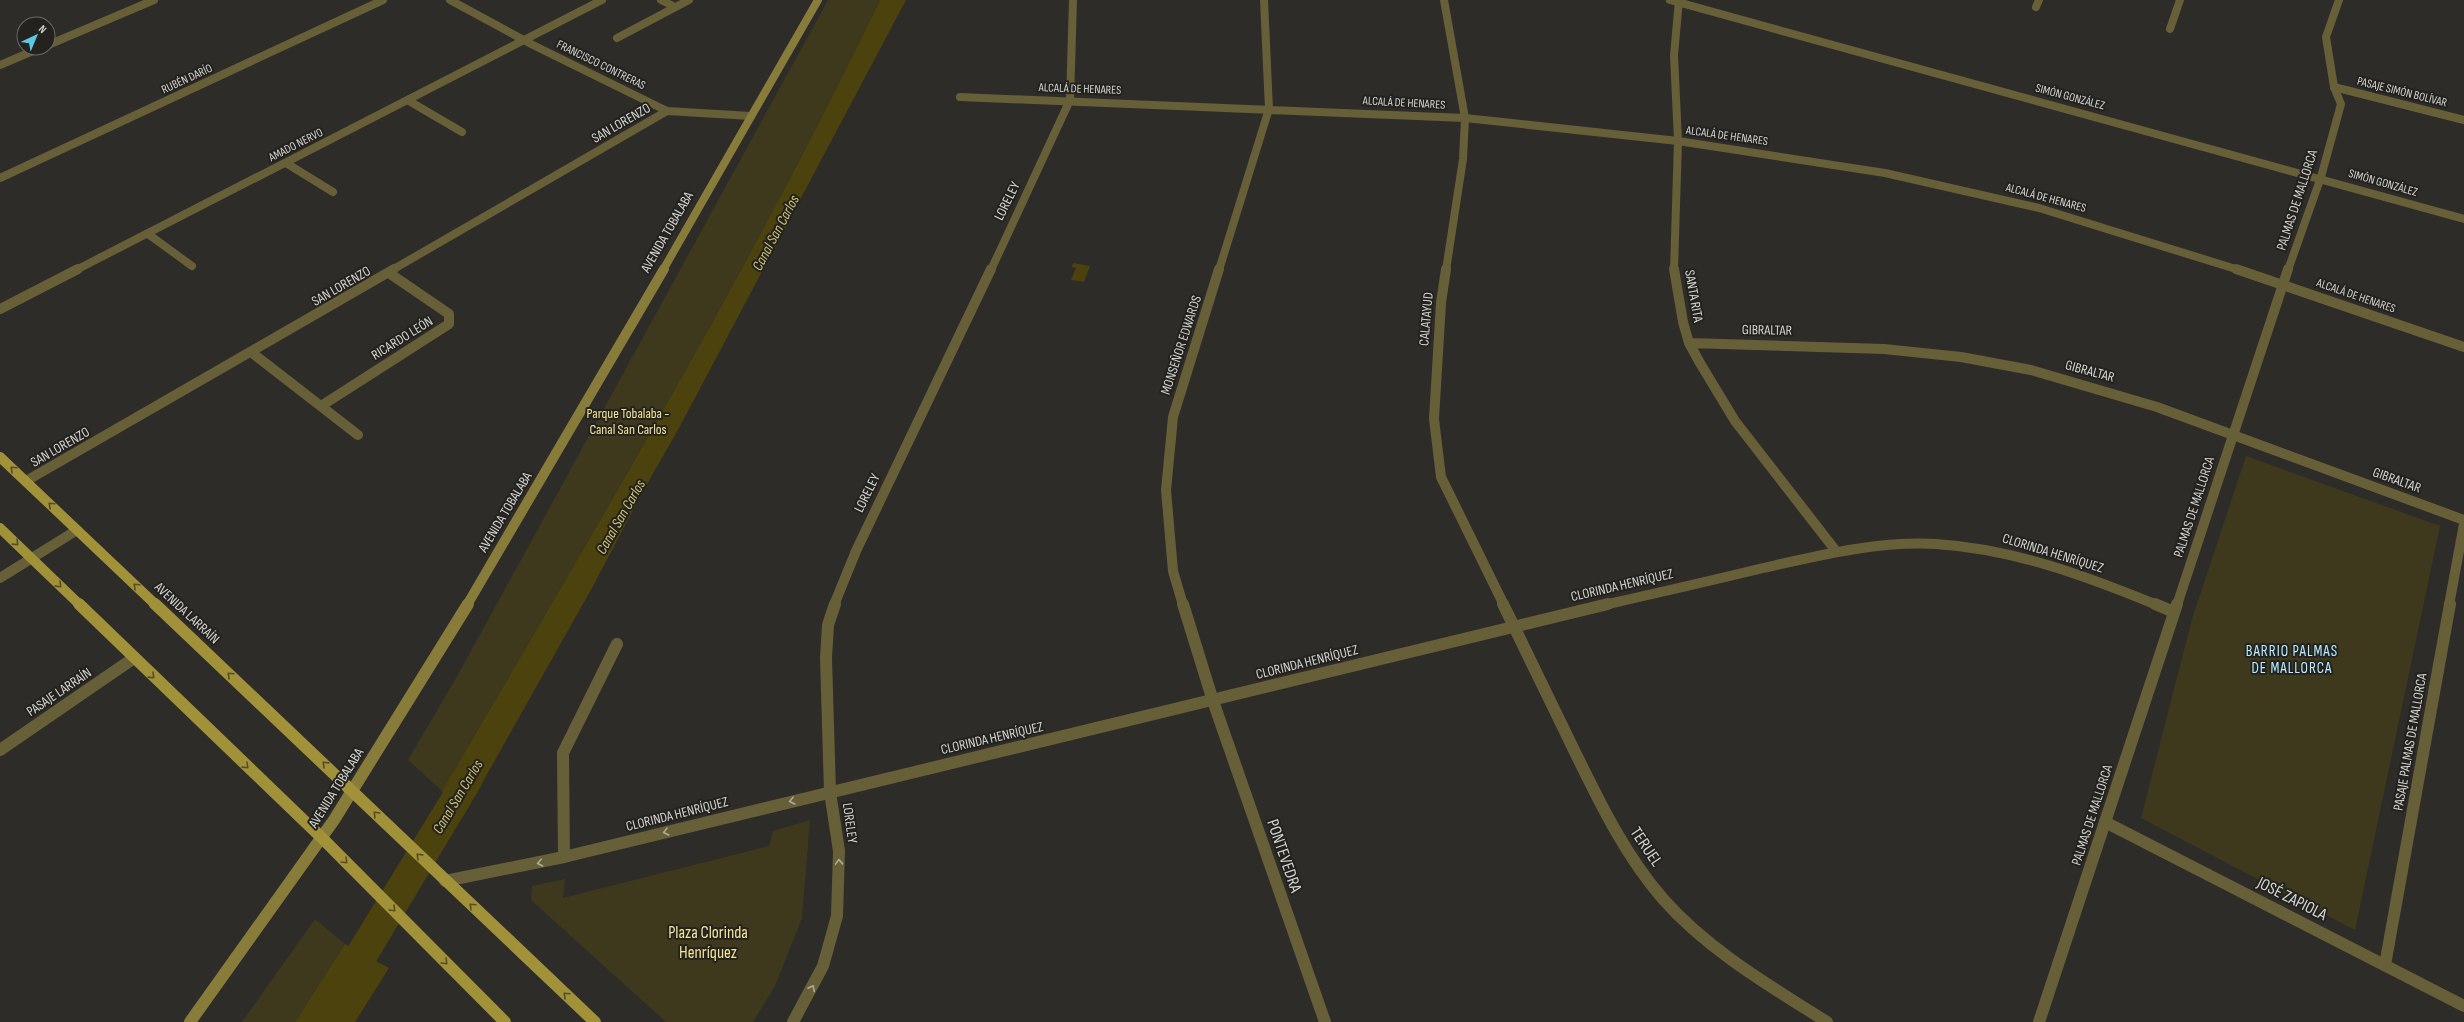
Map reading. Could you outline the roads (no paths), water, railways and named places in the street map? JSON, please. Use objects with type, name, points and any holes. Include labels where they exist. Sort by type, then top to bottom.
[{"type":"main road","name":"AVENIDA TOBALABA","points":[[190,1022],[322,838],[353,791],[525,508],[818,0]]},
{"type":"main road","name":"AVENIDA LARRAÍN","points":[[0,457],[595,1022]]},
{"type":"main road","points":[[0,528],[322,838],[505,1022]]},
{"type":"street","points":[[56,42],[154,0]]},
{"type":"street","name":"RUBÉN DARÍO","points":[[0,178],[383,0]]},
{"type":"street","name":"FRANCISCO CONTRERAS","points":[[450,0],[524,40],[667,111],[752,116]]},
{"type":"street","name":"AMADO NERVO","points":[[0,309],[408,101],[602,0]]},
{"type":"street","points":[[661,0],[675,7]]},
{"type":"street","points":[[617,38],[688,0]]},
{"type":"street","name":"LORELEY","points":[[794,1022],[823,966],[837,916],[839,851],[830,792],[826,658],[828,625],[839,591],[856,551],[1039,169],[1070,100],[1073,0]]},
{"type":"street","name":"MONSEÑOR EDWARDS","points":[[1213,701],[1173,571],[1166,490],[1173,416],[1269,109],[1264,0]]},
{"type":"street","name":"CALATAYUD","points":[[1444,0],[1465,118],[1463,159],[1440,304],[1434,420],[1441,477],[1513,626]]},
{"type":"street","points":[[2170,29],[2180,0]]},
{"type":"street","name":"PALMAS DE MALLORCA","points":[[2039,1022],[2283,284],[2321,178],[2341,104],[2334,87],[2326,37],[2339,0]]},
{"type":"street","name":"SANTA RITA","points":[[1675,1],[1674,55],[1678,141],[1673,246],[1674,273],[1678,301],[1690,343],[1712,384],[1735,421],[1836,551]]},
{"type":"street","name":"SIMÓN GONZÁLEZ","points":[[1675,1],[2321,178],[2464,219]]},
{"type":"street","points":[[0,65],[21,56]]},
{"type":"street","name":"PASAJE SIMÓN BOLÍVAR","points":[[2334,87],[2464,120]]},
{"type":"street","name":"ALCALÁ DE HENARES","points":[[960,97],[1070,100],[1465,118],[1678,141],[1885,173],[1987,195],[2134,236],[2283,284],[2464,347]]},
{"type":"street","points":[[408,101],[462,132]]},
{"type":"street","name":"SAN LORENZO","points":[[26,481],[389,273],[667,111]]},
{"type":"street","points":[[286,163],[332,192]]},
{"type":"street","points":[[148,234],[192,266]]},
{"type":"street","name":"RICARDO LEÓN","points":[[321,406],[449,324],[449,314],[389,273]]},
{"type":"street","name":"GIBRALTAR","points":[[1690,343],[1868,347],[1962,357],[2029,370],[2090,385],[2158,406],[2464,520]]},
{"type":"street","points":[[251,352],[358,435]]},
{"type":"street","name":"PASAJE PALMAS DE MALLORCA","points":[[2385,965],[2464,524]]},
{"type":"street","points":[[0,578],[77,530]]},
{"type":"street","name":"CLORINDA HENRÍQUEZ","points":[[442,878],[564,857],[1213,701],[1513,626],[1836,551],[1902,543],[1963,546],[1996,551],[2055,566],[2174,612]]},
{"type":"street","name":"TERUEL","points":[[1513,626],[1605,813],[1623,846],[1646,878],[1673,909],[1702,937],[1735,963],[1827,1022]]},
{"type":"street","points":[[564,857],[563,753],[617,644]]},
{"type":"street","name":"PASAJE LARRAÍN","points":[[0,750],[134,658]]},
{"type":"street","name":"PONTEVEDRA","points":[[1213,701],[1325,1022]]},
{"type":"street","name":"JOSÉ ZAPIOLA","points":[[2105,822],[2464,1006]]},
{"type":"water","points":[[880,0],[906,0],[679,428],[643,491],[592,588],[463,817],[444,798],[442,791],[613,498],[724,301],[778,202]]},
{"type":"water","points":[[1073,263],[1090,266],[1084,282],[1071,280],[1076,268],[1072,267]]},
{"type":"water","points":[[345,944],[389,968],[355,1022],[295,1022]]},
{"type":"waterway","name":"Canal San Carlos","points":[[321,1022],[470,776]]},
{"type":"district","name":"BARRIO PALMAS DE MALLORCA","points":[[2292,660]]},
{"type":"park label","name":"Parque Tobalaba - Canal San Carlos","points":[[628,422]]},
{"type":"park label","name":"Plaza Clorinda Henríquez","points":[[708,943]]}]
